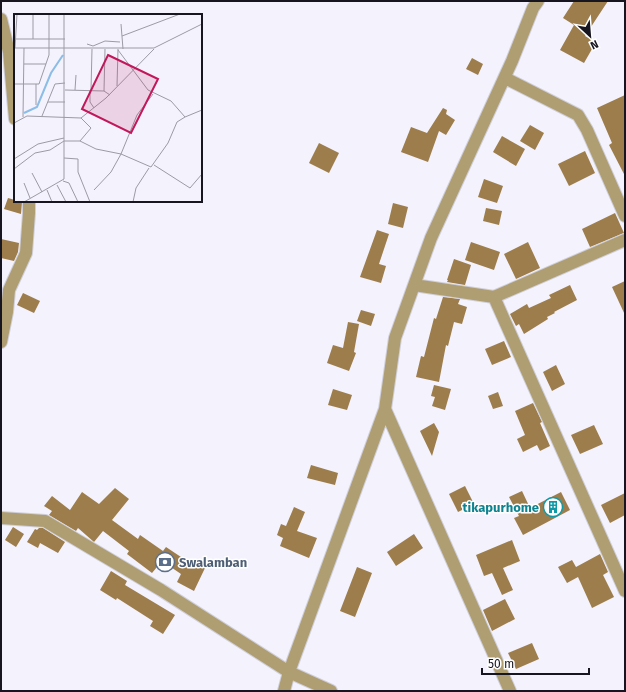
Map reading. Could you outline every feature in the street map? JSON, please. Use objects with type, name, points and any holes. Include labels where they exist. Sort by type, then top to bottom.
[{"type":"street","points":[[284,691],[289,672],[385,409],[395,338],[431,238],[505,78],[533,8],[538,1]]},
{"type":"street","points":[[1,19],[9,52],[14,108]]},
{"type":"street","points":[[505,78],[578,115],[587,130],[625,216]]},
{"type":"street","points":[[1,342],[7,312],[9,290],[26,253],[29,202]]},
{"type":"street","points":[[414,285],[494,297],[625,240]]},
{"type":"street","points":[[494,297],[625,591]]},
{"type":"street","points":[[385,409],[510,691]]},
{"type":"street","points":[[1,518],[45,521],[161,590],[289,672],[331,691]]},
{"type":"building","points":[[574,1],[608,1],[585,36],[596,42],[584,63],[560,50],[574,25],[563,18]]},
{"type":"building","points":[[472,58],[483,64],[478,75],[466,69]]},
{"type":"building","points":[[625,95],[625,176],[609,145],[612,143],[597,108]]},
{"type":"building","points":[[443,108],[447,110],[446,114],[455,120],[446,135],[439,131],[428,162],[401,152],[411,127],[427,133]]},
{"type":"building","points":[[530,125],[544,133],[535,150],[520,141]]},
{"type":"building","points":[[502,136],[525,149],[516,166],[493,152]]},
{"type":"building","points":[[319,143],[339,153],[329,173],[309,163]]},
{"type":"building","points":[[585,151],[595,173],[569,186],[558,164]]},
{"type":"building","points":[[484,179],[503,186],[497,203],[478,197]]},
{"type":"building","points":[[8,198],[14,200],[14,202],[22,202],[21,214],[4,209]]},
{"type":"building","points":[[393,203],[408,207],[403,228],[388,224]]},
{"type":"building","points":[[486,208],[502,211],[499,225],[483,221]]},
{"type":"building","points":[[615,213],[624,233],[590,247],[582,229]]},
{"type":"building","points":[[377,230],[389,234],[379,264],[386,266],[381,283],[360,277]]},
{"type":"building","points":[[1,239],[19,243],[18,252],[14,261],[1,258]]},
{"type":"building","points":[[471,242],[500,252],[494,270],[465,260]]},
{"type":"building","points":[[528,242],[540,268],[516,279],[504,254]]},
{"type":"building","points":[[454,259],[471,265],[465,285],[447,282]]},
{"type":"building","points":[[625,281],[625,315],[612,287]]},
{"type":"building","points":[[570,285],[577,300],[554,312],[555,313],[547,317],[548,319],[524,334],[519,324],[516,326],[510,314],[527,304],[529,308],[551,298],[549,295]]},
{"type":"building","points":[[23,293],[40,301],[34,313],[17,305]]},
{"type":"building","points":[[443,297],[460,299],[458,304],[467,307],[462,324],[454,322],[448,346],[446,345],[439,382],[416,377],[421,356],[424,357],[434,318],[436,319]]},
{"type":"building","points":[[361,310],[375,314],[371,326],[357,321]]},
{"type":"building","points":[[348,322],[359,324],[354,352],[356,353],[349,371],[327,363],[333,345],[343,348]]},
{"type":"building","points":[[504,341],[511,357],[492,365],[485,349]]},
{"type":"building","points":[[556,365],[565,384],[552,391],[543,372]]},
{"type":"building","points":[[434,385],[451,389],[445,410],[432,406],[435,397],[431,396]]},
{"type":"building","points":[[333,389],[352,395],[347,410],[328,405]]},
{"type":"building","points":[[498,392],[503,406],[493,409],[488,396]]},
{"type":"building","points":[[533,403],[542,422],[540,423],[550,446],[540,451],[537,445],[523,452],[517,439],[525,435],[515,411]]},
{"type":"building","points":[[434,423],[439,432],[432,456],[420,431]]},
{"type":"building","points":[[594,425],[603,444],[580,454],[571,435]]},
{"type":"building","points":[[311,465],[338,473],[335,485],[307,478]]},
{"type":"building","points":[[465,486],[474,504],[458,512],[449,494]]},
{"type":"building","points":[[115,488],[129,499],[112,520],[138,539],[140,535],[163,551],[166,547],[187,561],[188,560],[205,568],[194,591],[177,582],[181,574],[162,561],[152,573],[127,554],[129,551],[103,531],[94,542],[78,528],[76,531],[49,515],[52,511],[44,506],[52,496],[70,510],[82,492],[99,504]]},
{"type":"building","points":[[522,491],[530,508],[561,492],[570,510],[523,535],[514,518],[519,516],[509,497]]},
{"type":"building","points":[[625,493],[625,515],[610,523],[601,505]]},
{"type":"building","points":[[294,507],[305,512],[297,531],[317,538],[309,558],[280,546],[283,538],[277,535],[281,524],[286,526]]},
{"type":"building","points":[[13,527],[24,534],[16,547],[5,540]]},
{"type":"building","points":[[39,528],[43,528],[65,542],[58,553],[40,543],[38,548],[27,542],[35,529],[37,530]]},
{"type":"building","points":[[414,534],[423,548],[396,566],[387,552]]},
{"type":"building","points":[[512,540],[520,561],[503,568],[513,590],[502,595],[492,573],[484,576],[476,555]]},
{"type":"building","points":[[600,554],[608,572],[603,575],[614,597],[592,608],[578,577],[567,583],[558,567],[572,560],[576,567]]},
{"type":"building","points":[[357,567],[372,573],[355,617],[340,611]]},
{"type":"building","points":[[111,571],[127,581],[125,585],[175,615],[163,634],[150,626],[153,621],[117,598],[116,600],[100,590]]},
{"type":"building","points":[[505,599],[515,619],[492,631],[483,610]]},
{"type":"building","points":[[532,643],[539,659],[516,669],[508,653]]},
{"type":"place","name":"tikapurhome","points":[[553,507]]},
{"type":"place","name":"Swalamban","points":[[165,562]]}]
